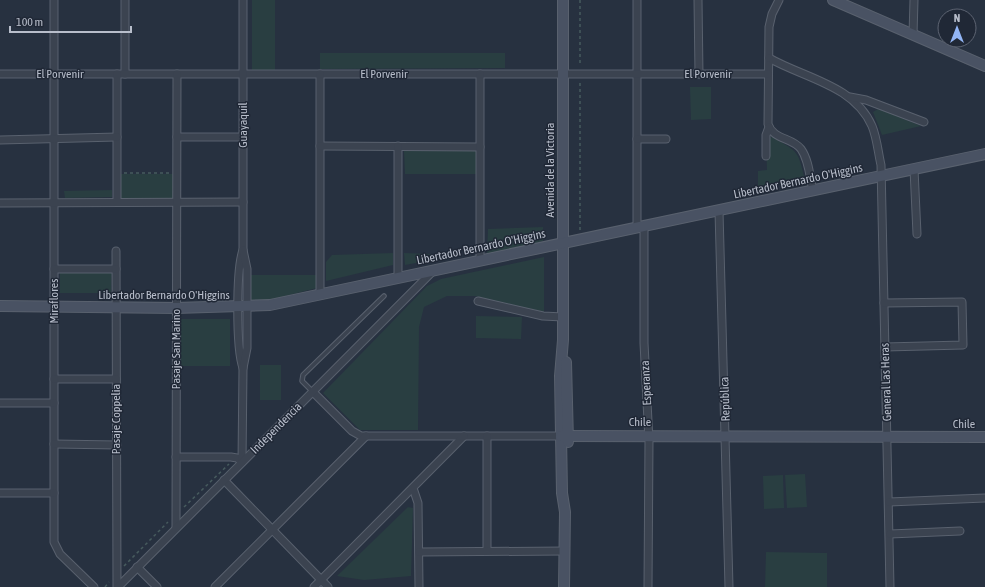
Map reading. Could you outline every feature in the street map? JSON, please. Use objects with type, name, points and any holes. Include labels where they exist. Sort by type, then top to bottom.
[{"type":"street","name":"Miraflores","points":[[54,0],[55,546],[60,554],[94,587]]},
{"type":"street","points":[[125,0],[125,74]]},
{"type":"street","name":"Guayaquil","points":[[242,462],[243,368],[239,352],[243,307],[239,264],[243,250],[244,0]]},
{"type":"street","name":"Avenida de la Victoria","points":[[563,0],[564,243],[563,340],[560,371],[565,436],[562,493],[565,512],[564,587]]},
{"type":"street","name":"Esperanza","points":[[637,0],[637,139],[649,435],[648,587]]},
{"type":"street","points":[[698,0],[699,74]]},
{"type":"street","points":[[766,156],[766,135],[769,127],[768,74],[770,23],[779,0]]},
{"type":"street","points":[[833,0],[985,66]]},
{"type":"street","points":[[913,35],[914,0]]},
{"type":"street","points":[[769,58],[848,96],[866,100],[924,122]]},
{"type":"street","name":"El Porvenir","points":[[0,74],[768,74]]},
{"type":"street","points":[[117,74],[117,202]]},
{"type":"street","name":"Pasaje San Marino","points":[[176,528],[177,74]]},
{"type":"street","points":[[320,74],[320,294]]},
{"type":"street","points":[[480,74],[480,260]]},
{"type":"street","points":[[848,96],[862,110],[872,127],[881,165],[881,176]]},
{"type":"street","points":[[769,127],[776,135],[795,143],[803,152],[813,191]]},
{"type":"street","points":[[177,137],[243,138]]},
{"type":"street","points":[[0,140],[117,138]]},
{"type":"street","points":[[637,139],[666,139]]},
{"type":"street","points":[[320,146],[480,147]]},
{"type":"street","points":[[398,146],[398,278]]},
{"type":"street","name":"Libertador Bernardo O'Higgins","points":[[0,306],[54,308],[176,308],[270,305],[985,154]]},
{"type":"street","points":[[914,169],[917,234]]},
{"type":"street","name":"General Las Heras","points":[[881,176],[888,437],[890,587]]},
{"type":"street","points":[[0,203],[243,202]]},
{"type":"street","name":"República","points":[[719,211],[729,587]]},
{"type":"street","name":"Pasaje Coppelia","points":[[116,251],[117,587]]},
{"type":"street","points":[[54,269],[116,269]]},
{"type":"street","name":"Independencia","points":[[117,587],[434,270]]},
{"type":"street","points":[[478,301],[543,316],[563,317]]},
{"type":"street","points":[[884,303],[962,302],[963,345],[885,347]]},
{"type":"street","points":[[54,379],[116,379]]},
{"type":"street","name":"Chile","points":[[313,392],[352,431],[366,436],[649,435],[985,437]]},
{"type":"street","points":[[0,403],[54,403]]},
{"type":"street","points":[[215,587],[366,436]]},
{"type":"street","points":[[314,587],[464,436]]},
{"type":"street","points":[[487,436],[487,551]]},
{"type":"street","points":[[54,444],[116,445]]},
{"type":"street","points":[[176,457],[231,457],[237,458],[242,462]]},
{"type":"street","points":[[224,480],[328,587]]},
{"type":"street","points":[[413,488],[418,503],[419,587]]},
{"type":"street","points":[[0,493],[54,493]]},
{"type":"street","points":[[889,502],[985,498]]},
{"type":"street","points":[[890,534],[960,531]]},
{"type":"street","points":[[419,552],[564,551]]},
{"type":"street","points":[[137,567],[157,587]]},
{"type":"lane","points":[[313,392],[302,381],[303,375],[384,296]]},
{"type":"path","points":[[580,0],[580,240]]},
{"type":"path","points":[[117,173],[177,173]]},
{"type":"green space","points":[[252,0],[275,0],[275,70],[252,70]]},
{"type":"green space","points":[[320,53],[505,53],[505,68],[320,69]]},
{"type":"green space","points":[[690,87],[711,87],[711,119],[691,120]]},
{"type":"green space","points":[[878,109],[921,126],[882,135],[873,112]]},
{"type":"green space","points":[[772,137],[788,146],[796,153],[801,163],[805,180],[758,187],[758,171],[767,170],[766,139]]},
{"type":"green space","points":[[478,150],[478,174],[405,174],[404,151]]},
{"type":"green space","points":[[121,174],[174,174],[174,198],[121,198]]},
{"type":"green space","points":[[112,190],[112,197],[65,198],[64,191]]},
{"type":"green space","points":[[543,227],[543,241],[487,254],[488,229]]},
{"type":"green space","points":[[393,253],[393,265],[326,281],[326,262],[332,255]]},
{"type":"green space","points":[[404,253],[459,255],[405,265]]},
{"type":"green space","points":[[544,257],[544,312],[475,296],[447,296],[424,307],[419,327],[418,430],[360,430],[323,393],[427,286],[441,279]]},
{"type":"green space","points":[[60,271],[112,271],[111,293],[60,293]]},
{"type":"green space","points":[[251,275],[316,275],[317,288],[273,299],[251,302]]},
{"type":"green space","points":[[476,316],[522,317],[521,339],[476,338]]},
{"type":"green space","points":[[181,319],[230,319],[230,366],[181,366]]},
{"type":"green space","points":[[260,365],[281,365],[281,400],[260,400]]},
{"type":"green space","points":[[805,474],[807,507],[787,508],[785,475]]},
{"type":"green space","points":[[783,475],[784,508],[764,509],[763,476]]},
{"type":"green space","points":[[408,507],[413,508],[411,576],[364,580],[337,576]]},
{"type":"green space","points":[[766,552],[827,553],[827,587],[765,587]]}]
